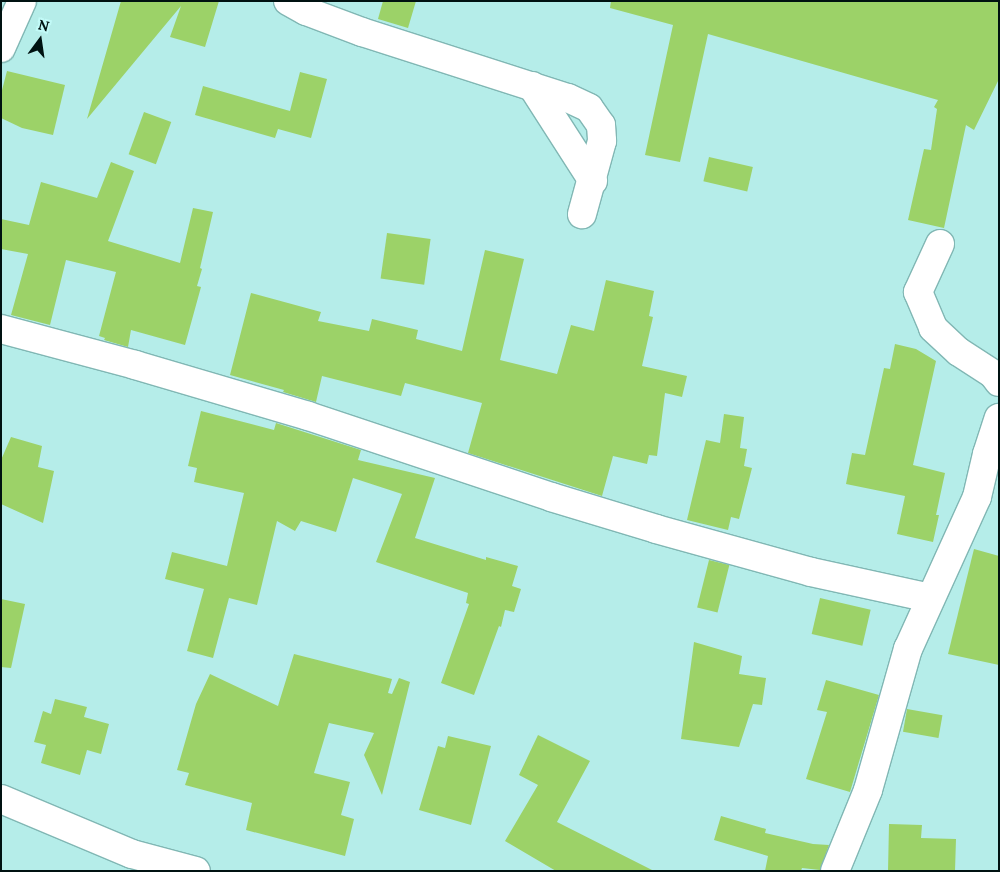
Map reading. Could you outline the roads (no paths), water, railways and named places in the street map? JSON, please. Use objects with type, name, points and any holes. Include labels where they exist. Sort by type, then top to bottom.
[{"type":"street","points":[[1,48],[22,1]]},
{"type":"street","points":[[288,1],[306,11],[362,32],[568,98],[589,108],[601,125],[602,141],[593,182],[582,214]]},
{"type":"street","points":[[532,86],[593,182]]},
{"type":"street","points":[[940,244],[918,292],[933,328],[959,352],[993,374],[999,382]]},
{"type":"street","points":[[1,329],[135,364],[308,416],[551,497],[656,529],[811,572],[930,598]]},
{"type":"street","points":[[835,871],[868,790],[908,649],[977,497],[987,454],[999,418]]},
{"type":"street","points":[[1,799],[129,862],[196,871]]}]
